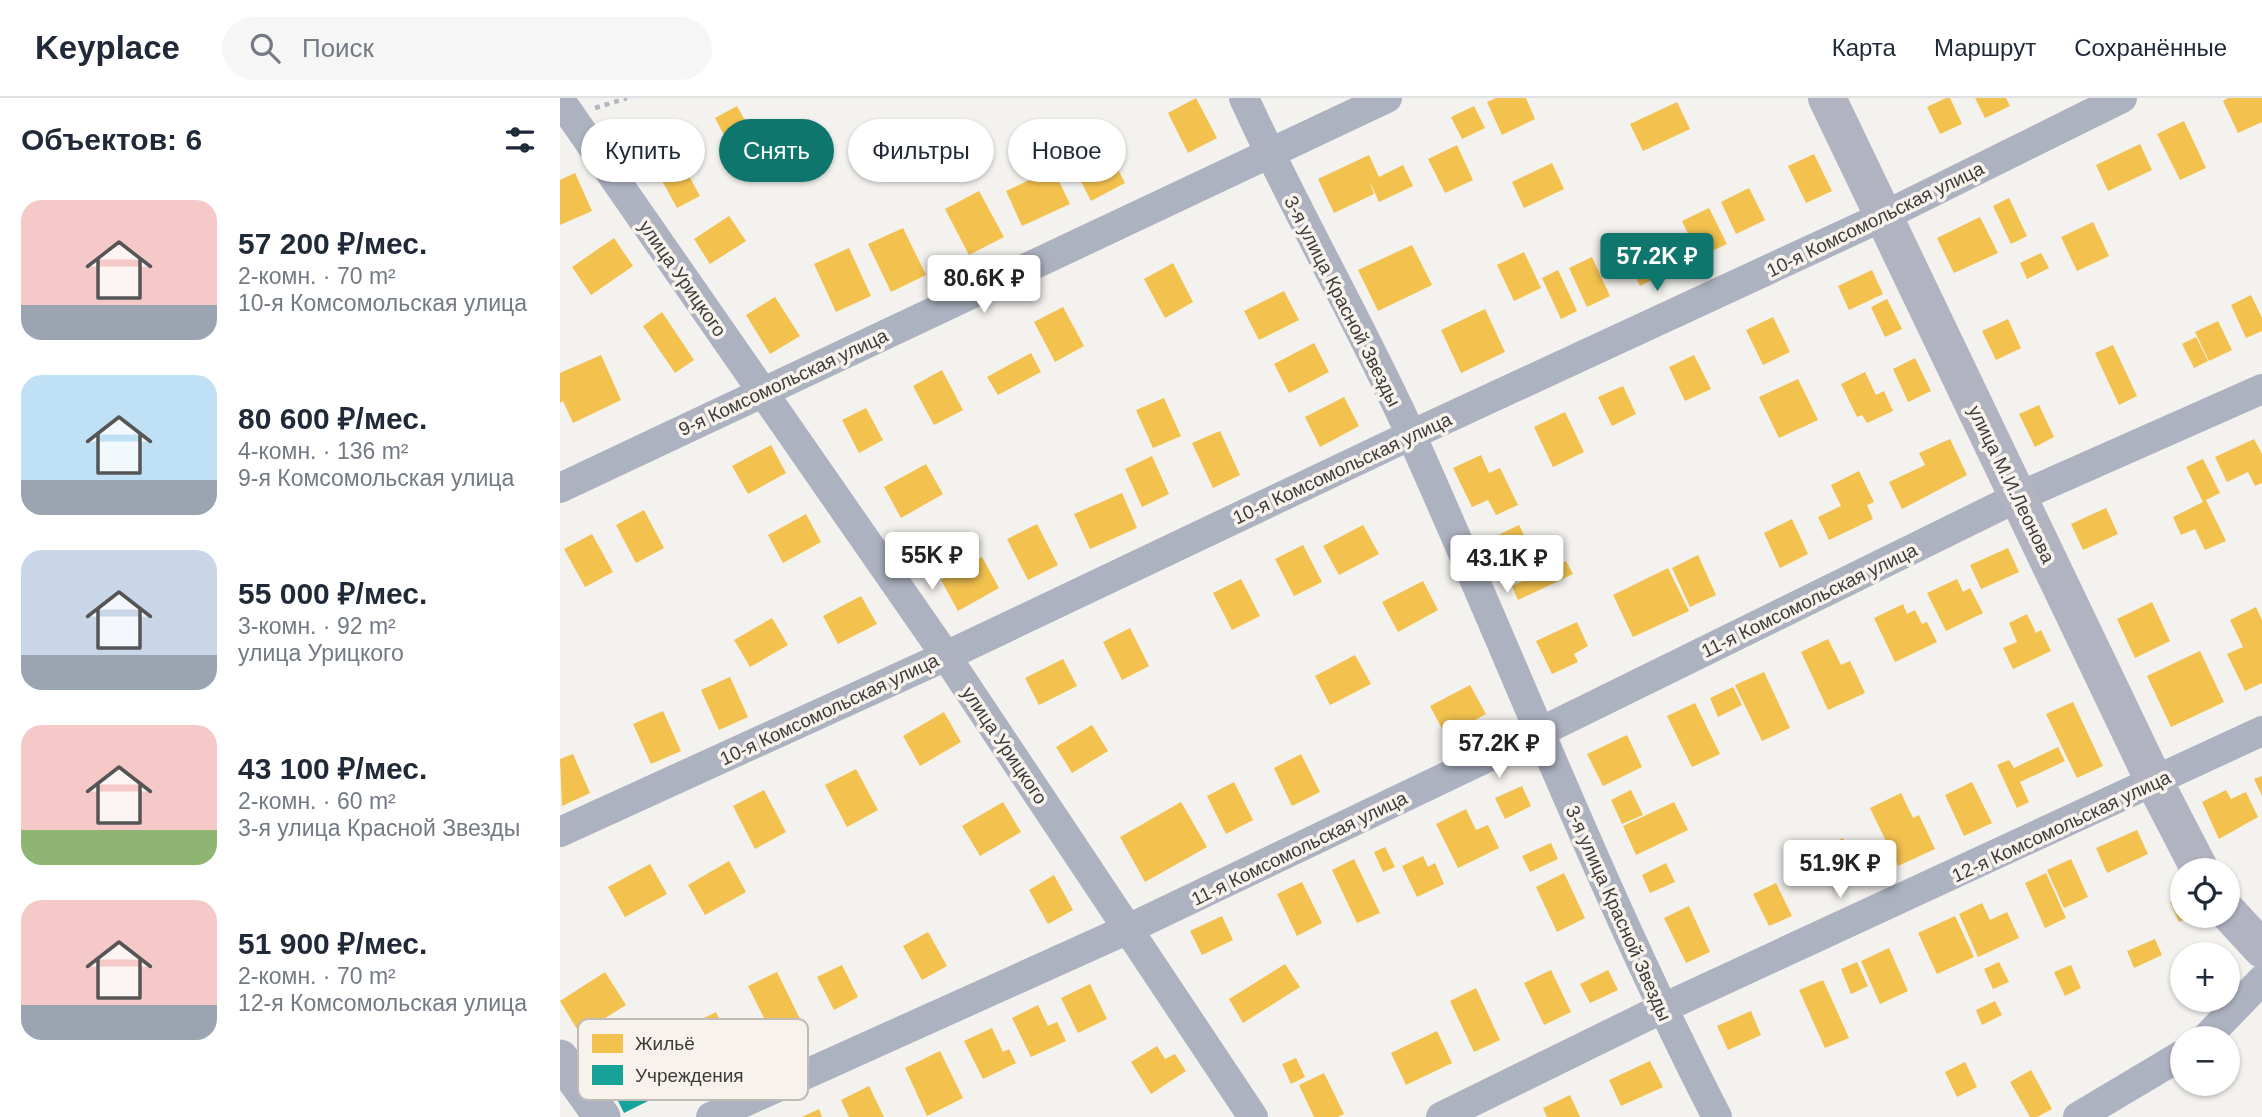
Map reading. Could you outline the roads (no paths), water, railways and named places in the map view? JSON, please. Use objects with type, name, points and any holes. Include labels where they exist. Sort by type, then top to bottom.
[{"type":"main road","name":"улица М.И.Леонова","points":[[1827,98],[2155,783],[2194,858]]},
{"type":"street","name":"3-я улица Красной Звезды","points":[[1244,98],[1411,435],[1538,733],[1661,1009],[1717,1117]]},
{"type":"street","name":"9-я Комсомольская улица","points":[[560,488],[1387,98]]},
{"type":"street","name":"10-я Комсомольская улица","points":[[560,832],[946,656],[1411,435],[1885,216],[2122,98]]},
{"type":"street","name":"улица Урицкого","points":[[560,100],[946,656],[1253,1117]]},
{"type":"street","name":"11-я Комсомольская улица","points":[[808,1073],[1128,929],[1538,733],[2018,497],[2262,389]]},
{"type":"street","name":"12-я Комсомольская улица","points":[[1441,1117],[1661,1009],[2155,783],[2262,731]]},
{"type":"street","points":[[2218,1026],[2262,980]]},
{"type":"street","points":[[560,1058],[578,1083]]},
{"type":"street","points":[[2078,1117],[2170,1062]]},
{"type":"street","points":[[590,1100],[602,1117]]},
{"type":"street","name":"11-я Комсомольская улица","points":[[711,1117],[749,1100]]}]
